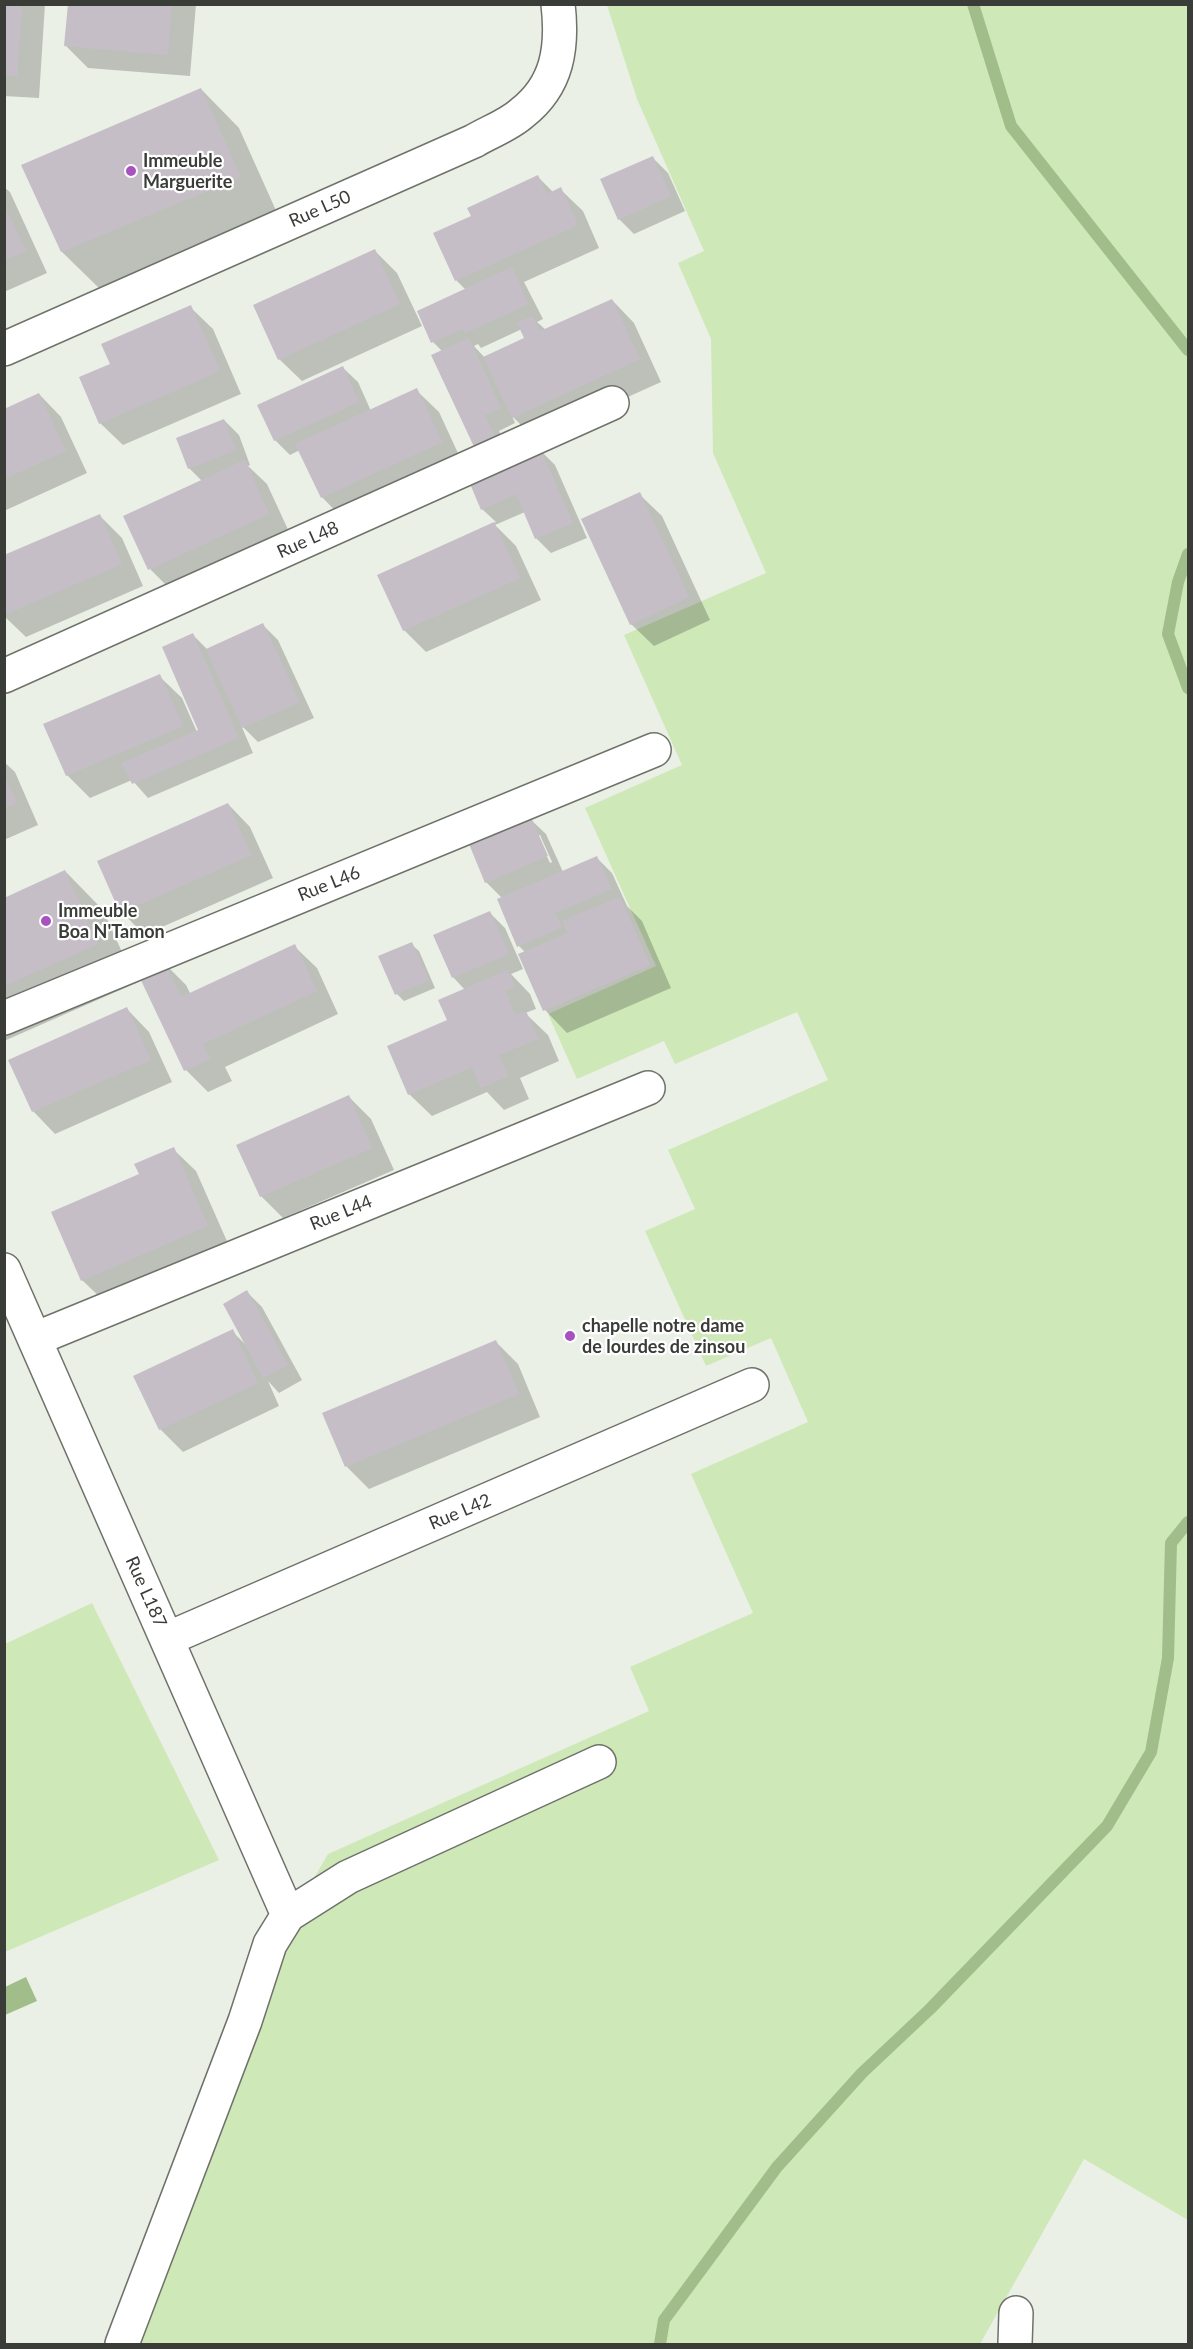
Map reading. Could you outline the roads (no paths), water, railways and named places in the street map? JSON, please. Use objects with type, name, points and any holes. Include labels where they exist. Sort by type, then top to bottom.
[{"type":"street","name":"Rue L50","points":[[4,349],[474,141],[523,113],[550,82],[562,39],[558,4]]},
{"type":"street","name":"Rue L48","points":[[4,676],[612,403]]},
{"type":"street","name":"Rue L46","points":[[4,1018],[654,750]]},
{"type":"street","name":"Rue L44","points":[[35,1339],[648,1088]]},
{"type":"street","name":"Rue L187","points":[[4,1270],[288,1915]]},
{"type":"street","name":"Rue L42","points":[[167,1639],[752,1385]]},
{"type":"street","points":[[122,2344],[234,2051],[270,1944],[288,1915],[348,1877],[598,1762]]},
{"type":"waterway","points":[[973,4],[1011,126],[1188,350]]},
{"type":"waterway","points":[[1188,554],[1178,582],[1168,634],[1188,688]]},
{"type":"waterway","points":[[660,2344],[664,2320],[777,2167],[862,2073],[930,2009],[1107,1826],[1151,1752],[1168,1658],[1171,1543],[1188,1522]]},
{"type":"place","name":"Immeuble Marguerite","points":[[131,171]]},
{"type":"place","name":"Immeuble Boa N'Tamon","points":[[46,921]]},
{"type":"place","name":"chapelle notre dame de lourdes de zinsou","points":[[570,1336]]}]
